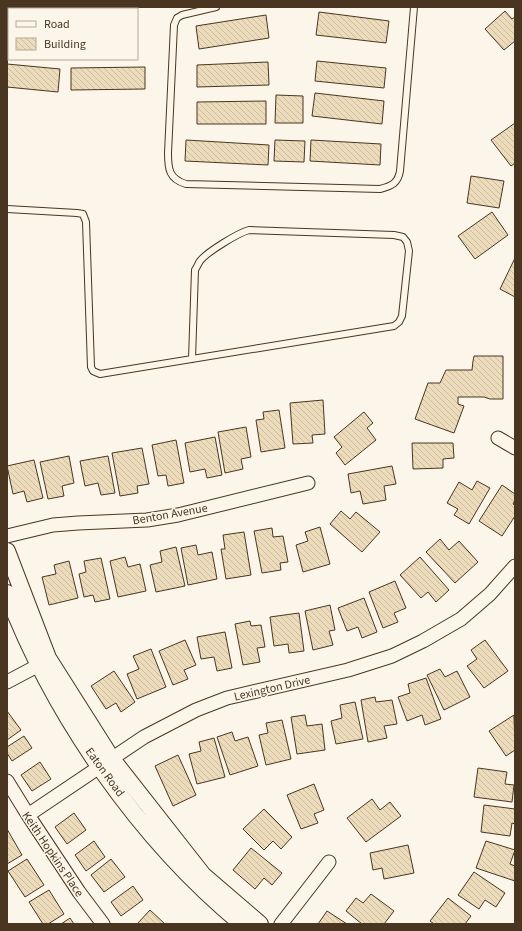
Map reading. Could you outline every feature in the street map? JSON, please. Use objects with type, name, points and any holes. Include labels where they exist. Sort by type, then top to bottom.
[{"type":"street","points":[[498,438],[515,448]]},
{"type":"street","name":"Benton Avenue","points":[[7,536],[53,525],[147,520],[178,515],[308,483]]},
{"type":"street","points":[[7,551],[48,658],[106,763],[203,875],[260,924]]},
{"type":"street","name":"Lexington Drive","points":[[28,816],[144,737],[168,723],[196,710],[227,698],[348,670],[392,656],[417,644],[461,619],[490,594],[515,566]]},
{"type":"street","name":"Eaton Road","points":[[7,593],[20,628],[78,734],[106,763],[139,819],[170,855],[200,886],[242,924]]},
{"type":"street","points":[[7,682],[39,665]]},
{"type":"street","name":"Keith Hopkins Place","points":[[7,781],[28,816],[79,892],[103,924]]},
{"type":"street","points":[[281,924],[329,862]]},
{"type":"lane","points":[[216,7],[182,15],[177,18],[174,25],[168,163],[174,179],[186,184],[380,189],[390,187],[395,184],[399,178],[414,7]]},
{"type":"lane","points":[[7,209],[83,214],[86,222],[91,367],[93,371],[100,374],[192,359],[394,326],[399,322],[402,316],[409,251],[407,242],[403,237],[394,235],[249,230],[242,232],[208,254],[200,261],[195,270],[192,359]]},
{"type":"building","points":[[71,7],[124,7],[124,8]]},
{"type":"building","points":[[505,11],[512,19],[515,17],[515,41],[504,50],[485,29]]},
{"type":"building","points":[[7,12],[8,12],[8,34]]},
{"type":"building","points":[[319,12],[389,21],[386,43],[316,35]]},
{"type":"building","points":[[266,15],[269,38],[199,49],[196,26]]},
{"type":"building","points":[[317,61],[386,68],[384,88],[315,81]]},
{"type":"building","points":[[268,62],[269,85],[197,87],[197,65]]},
{"type":"building","points":[[7,64],[60,69],[58,92],[7,87]]},
{"type":"building","points":[[145,67],[145,89],[71,90],[71,68]]},
{"type":"building","points":[[315,93],[384,101],[382,124],[312,116]]},
{"type":"building","points":[[276,95],[303,96],[303,123],[275,123]]},
{"type":"building","points":[[266,101],[266,124],[197,124],[197,102]]},
{"type":"building","points":[[515,123],[515,163],[511,166],[491,140]]},
{"type":"building","points":[[186,140],[269,145],[268,165],[185,161]]},
{"type":"building","points":[[275,140],[305,141],[304,162],[274,161]]},
{"type":"building","points":[[311,140],[381,144],[380,165],[310,161]]},
{"type":"building","points":[[471,176],[504,181],[499,208],[467,203]]},
{"type":"building","points":[[492,212],[508,235],[475,259],[458,236]]},
{"type":"building","points":[[515,258],[515,297],[500,289]]},
{"type":"building","points":[[474,356],[503,356],[503,399],[458,397],[458,404],[464,406],[454,433],[415,419],[428,383],[440,383],[446,370],[472,370]]},
{"type":"building","points":[[323,400],[325,434],[312,435],[313,443],[293,444],[290,403]]},
{"type":"building","points":[[279,410],[285,448],[261,452],[256,420],[264,419],[263,412]]},
{"type":"building","points":[[364,412],[373,423],[367,428],[376,440],[345,465],[336,453],[342,447],[334,437]]},
{"type":"building","points":[[246,427],[251,457],[241,459],[243,469],[225,473],[218,432]]},
{"type":"building","points":[[215,437],[222,475],[207,478],[205,469],[190,472],[185,443]]},
{"type":"building","points":[[176,440],[184,483],[168,486],[166,475],[158,476],[152,445]]},
{"type":"building","points":[[412,443],[453,443],[454,458],[443,459],[443,468],[413,469]]},
{"type":"building","points":[[142,448],[149,484],[137,486],[138,493],[120,496],[112,453]]},
{"type":"building","points":[[69,456],[74,483],[62,486],[64,496],[48,499],[40,462]]},
{"type":"building","points":[[108,456],[115,493],[101,495],[98,483],[85,486],[80,461]]},
{"type":"building","points":[[34,460],[43,498],[27,502],[24,491],[13,494],[7,466]]},
{"type":"building","points":[[392,466],[396,484],[384,486],[386,500],[363,504],[360,491],[351,493],[348,474]]},
{"type":"building","points":[[477,481],[490,488],[469,524],[454,515],[458,509],[447,503],[459,482],[472,490]]},
{"type":"building","points":[[502,485],[515,494],[513,504],[515,505],[515,516],[502,536],[479,521]]},
{"type":"building","points":[[341,511],[350,519],[356,512],[380,532],[362,552],[330,524]]},
{"type":"building","points":[[320,527],[330,564],[303,572],[296,545],[308,541],[305,532]]},
{"type":"building","points":[[272,528],[273,537],[283,536],[288,562],[280,563],[281,570],[262,573],[254,531]]},
{"type":"building","points":[[244,532],[251,575],[226,579],[221,549],[225,549],[223,535]]},
{"type":"building","points":[[440,539],[449,550],[459,541],[478,562],[455,583],[426,552]]},
{"type":"building","points":[[196,545],[198,555],[212,552],[217,579],[188,585],[181,548]]},
{"type":"building","points":[[176,547],[185,586],[156,592],[150,565],[162,562],[160,551]]},
{"type":"building","points":[[125,557],[128,567],[140,564],[146,591],[118,597],[110,561]]},
{"type":"building","points":[[420,557],[449,590],[436,602],[428,592],[421,598],[400,575]]},
{"type":"building","points":[[101,558],[110,599],[95,602],[93,595],[84,597],[79,574],[86,572],[84,561]]},
{"type":"building","points":[[69,561],[78,598],[49,605],[42,577],[56,574],[54,565]]},
{"type":"building","points":[[395,581],[406,608],[394,613],[398,622],[383,628],[369,592]]},
{"type":"building","points":[[364,598],[377,632],[362,638],[358,627],[347,631],[338,608]]},
{"type":"building","points":[[330,605],[335,630],[329,631],[333,645],[313,650],[305,611]]},
{"type":"building","points":[[299,613],[304,651],[289,653],[288,644],[274,646],[270,617]]},
{"type":"building","points":[[250,621],[251,626],[261,625],[265,647],[257,648],[260,662],[243,665],[235,624]]},
{"type":"building","points":[[225,632],[232,668],[217,671],[214,657],[201,659],[197,637]]},
{"type":"building","points":[[185,640],[196,665],[184,670],[188,679],[173,685],[159,651]]},
{"type":"building","points":[[485,640],[508,671],[484,688],[467,666],[477,659],[471,650]]},
{"type":"building","points":[[151,649],[166,687],[137,699],[127,674],[139,669],[133,656]]},
{"type":"building","points":[[440,669],[445,677],[457,671],[470,697],[444,710],[427,675]]},
{"type":"building","points":[[114,671],[135,702],[121,712],[116,703],[106,709],[91,686]]},
{"type":"building","points":[[426,678],[441,719],[425,725],[422,715],[407,721],[398,697],[410,693],[408,684]]},
{"type":"building","points":[[375,697],[376,702],[392,700],[397,724],[384,726],[387,738],[368,742],[361,700]]},
{"type":"building","points":[[355,702],[363,739],[336,744],[331,721],[342,718],[340,705]]},
{"type":"building","points":[[7,711],[21,730],[7,740]]},
{"type":"building","points":[[305,715],[307,726],[322,724],[325,750],[297,754],[291,717]]},
{"type":"building","points":[[514,715],[515,750],[506,756],[489,731]]},
{"type":"building","points":[[282,720],[291,759],[266,765],[259,735],[268,733],[266,723]]},
{"type":"building","points":[[232,732],[235,741],[248,737],[258,766],[230,775],[217,737]]},
{"type":"building","points":[[24,736],[32,748],[12,761],[7,753],[7,747]]},
{"type":"building","points":[[214,738],[225,777],[197,784],[189,754],[201,751],[199,742]]},
{"type":"building","points":[[178,755],[196,795],[173,806],[155,766]]},
{"type":"building","points":[[40,762],[51,779],[32,791],[21,775]]},
{"type":"building","points":[[478,768],[507,772],[505,784],[514,785],[512,802],[474,797]]},
{"type":"building","points":[[314,784],[324,810],[314,814],[318,823],[301,829],[287,795]]},
{"type":"building","points":[[372,799],[380,810],[390,802],[401,816],[366,842],[347,818]]},
{"type":"building","points":[[484,805],[515,809],[515,824],[512,823],[510,836],[481,832]]},
{"type":"building","points":[[264,809],[292,837],[281,849],[273,841],[264,850],[243,829]]},
{"type":"building","points":[[74,813],[86,830],[67,844],[55,827]]},
{"type":"building","points":[[7,829],[22,855],[7,864]]},
{"type":"building","points":[[94,841],[105,857],[86,871],[75,855]]},
{"type":"building","points":[[486,841],[515,850],[510,864],[515,866],[515,881],[476,868]]},
{"type":"building","points":[[408,845],[414,873],[384,879],[382,868],[373,870],[370,853]]},
{"type":"building","points":[[251,848],[282,873],[272,885],[264,878],[255,889],[233,870]]},
{"type":"building","points":[[27,859],[44,885],[25,897],[8,871]]},
{"type":"building","points":[[111,859],[125,877],[104,892],[91,875]]},
{"type":"building","points":[[474,872],[505,893],[496,907],[485,900],[479,909],[458,895]]},
{"type":"building","points":[[133,886],[143,900],[121,916],[111,902]]},
{"type":"building","points":[[49,890],[64,914],[48,924],[43,924],[29,902]]},
{"type":"building","points":[[371,894],[394,911],[384,924],[362,924],[346,911],[356,898],[363,903]]},
{"type":"building","points":[[448,898],[471,916],[465,924],[434,924],[430,921]]},
{"type":"building","points":[[150,910],[165,924],[137,924]]},
{"type":"building","points":[[327,911],[347,924],[318,924]]},
{"type":"building","points":[[70,918],[74,924],[61,924]]}]
